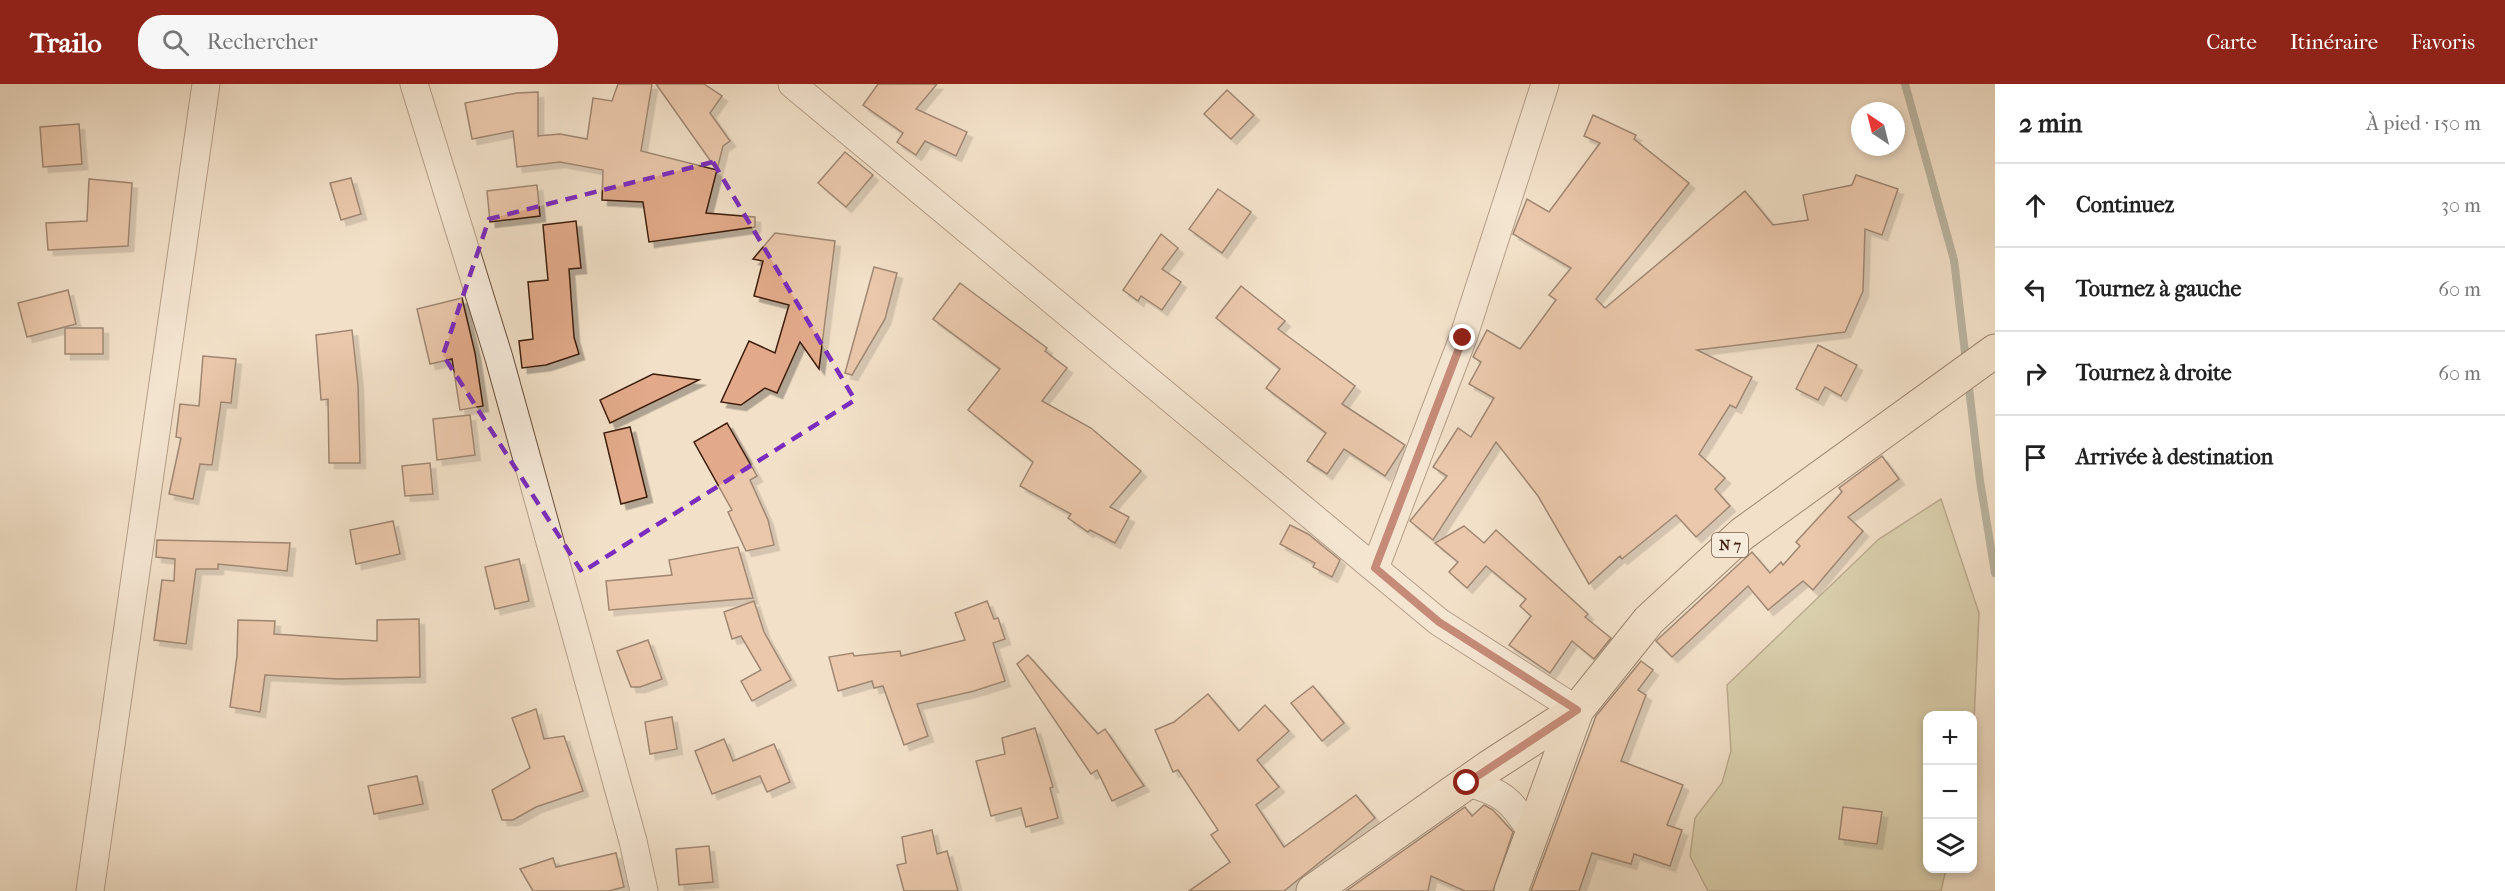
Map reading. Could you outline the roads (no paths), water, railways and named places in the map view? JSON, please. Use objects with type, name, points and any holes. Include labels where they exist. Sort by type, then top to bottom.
[{"type":"main road","name":"N 7","points":[[1313,891],[1467,783],[1577,710],[1649,620],[1742,534],[1995,351]]},
{"type":"main road","name":"N 7","points":[[1511,891],[1577,710]]},
{"type":"street","points":[[90,891],[206,84]]},
{"type":"street","points":[[414,84],[499,358],[633,841],[644,891]]},
{"type":"street","points":[[792,84],[1439,622],[1577,710]]},
{"type":"street","points":[[1375,568],[1463,338],[1545,84]]},
{"type":"street","points":[[1467,783],[1493,789],[1517,808],[1532,832]]},
{"type":"waterway","points":[[1905,84],[1954,260],[1966,361]]},
{"type":"waterway","points":[[1968,380],[1980,481],[1995,573]]}]
